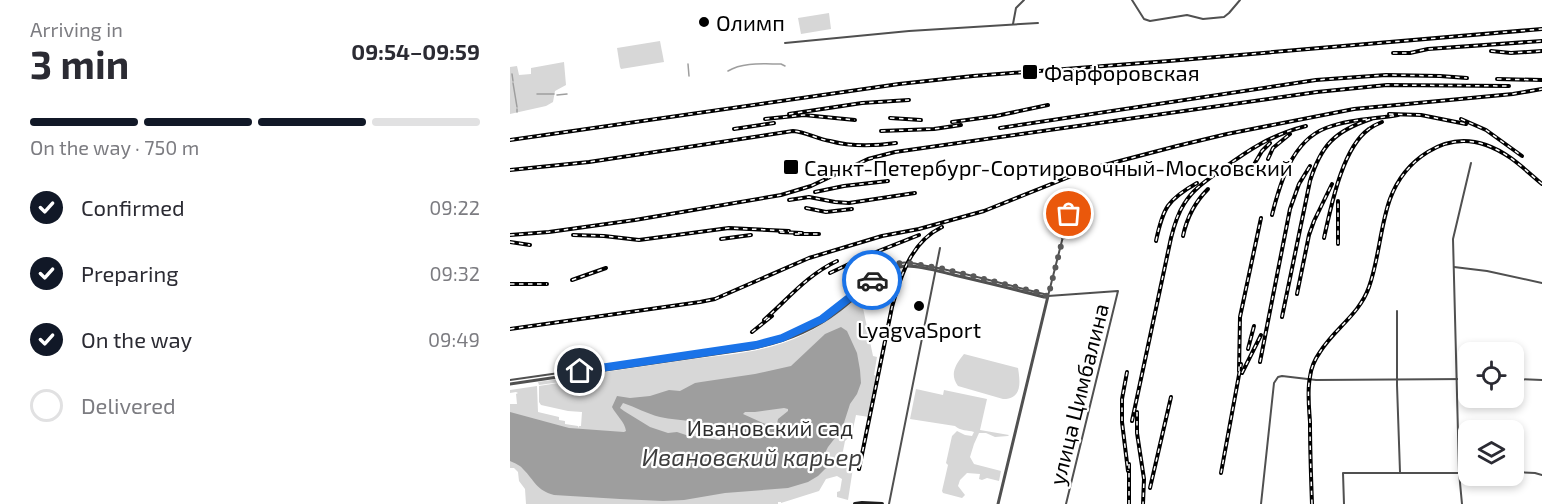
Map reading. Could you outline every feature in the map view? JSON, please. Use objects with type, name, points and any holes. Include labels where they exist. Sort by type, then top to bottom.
[{"type":"main road","points":[[855,504],[882,504]]},
{"type":"street","points":[[1014,24],[1016,8],[1024,0]]},
{"type":"street","points":[[1132,0],[1144,19],[1150,21],[1188,15],[1203,19],[1224,17],[1240,0]]},
{"type":"street","points":[[785,43],[908,31],[1038,23]]},
{"type":"street","points":[[1458,441],[1454,234],[1471,163]]},
{"type":"street","points":[[998,504],[1073,197]]},
{"type":"street","points":[[889,504],[940,248]]},
{"type":"street","points":[[510,382],[738,351],[773,344],[824,321],[877,280],[895,268],[906,266],[936,269],[1048,297]]},
{"type":"street","points":[[1454,267],[1487,271],[1542,283]]},
{"type":"street","name":"улица Цимбалина","points":[[1048,297],[1119,291],[1066,504]]},
{"type":"street","points":[[1397,311],[1400,472]]},
{"type":"street","points":[[1261,504],[1276,378],[1282,376],[1316,380],[1456,379]]},
{"type":"street","points":[[1524,379],[1542,380]]},
{"type":"street","points":[[1344,504],[1343,472],[1458,472]]},
{"type":"street","points":[[1524,472],[1542,475]]},
{"type":"street","points":[[1460,486],[1462,504]]},
{"type":"green space","points":[[829,13],[831,29],[801,34],[798,18]]},
{"type":"green space","points":[[660,41],[664,62],[621,69],[617,48]]},
{"type":"green space","points":[[564,62],[566,85],[555,91],[553,102],[546,106],[510,114],[510,67],[517,66],[519,75],[531,74],[531,68]]},
{"type":"green space","name":"Ивановский карьер","points":[[861,295],[868,302],[863,308],[873,356],[877,357],[874,375],[877,376],[869,417],[856,415],[851,438],[845,441],[840,466],[853,468],[848,500],[837,497],[842,479],[837,476],[826,479],[819,491],[778,502],[778,504],[526,504],[525,489],[519,481],[518,472],[510,468],[510,404],[517,404],[516,394],[518,393],[510,393],[510,390],[537,386],[538,412],[559,417],[559,420],[565,421],[565,424],[578,426],[578,428],[581,426],[582,412],[541,405],[539,386],[597,377],[539,385],[538,382],[761,349],[794,339],[815,329]]},
{"type":"green space","points":[[964,354],[1018,368],[1017,393],[1003,399],[958,386],[954,373],[956,365]]},
{"type":"green space","points":[[916,389],[943,395],[944,390],[987,399],[980,430],[1009,435],[995,437],[979,433],[970,457],[974,464],[1001,471],[999,481],[987,478],[982,480],[979,479],[980,474],[967,473],[958,486],[965,495],[962,498],[943,493],[952,436],[957,431],[972,436],[974,432],[955,426],[910,419]]},
{"type":"water","name":"Ивановский карьер","points":[[841,327],[847,331],[857,353],[861,383],[850,404],[842,429],[826,451],[827,467],[808,482],[788,488],[725,493],[684,500],[663,501],[554,495],[539,488],[522,468],[510,461],[510,412],[569,428],[624,432],[626,431],[624,425],[612,407],[617,396],[630,398],[650,396],[669,390],[680,391],[695,383],[791,366],[825,334]],"holes":[[[623,403],[660,417],[702,423],[717,430],[723,436],[720,440],[677,432],[668,433],[650,427],[624,411],[620,408]],[[784,408],[788,411],[772,427],[743,414]]]},
{"type":"waterway","points":[[688,64],[689,76]]},
{"type":"waterway","points":[[728,71],[753,64],[785,66]]},
{"type":"waterway","points":[[512,74],[513,81]]},
{"type":"waterway","points":[[513,83],[517,107]]},
{"type":"waterway","points":[[537,94],[554,94]]},
{"type":"waterway","points":[[557,95],[567,94]]},
{"type":"railway","points":[[510,140],[899,84],[973,76],[1542,29]]},
{"type":"railway","points":[[1393,53],[1542,41]]},
{"type":"railway","points":[[1491,51],[1511,53],[1542,51]]},
{"type":"railway","points":[[1000,128],[1316,80],[1386,75],[1467,78]]},
{"type":"railway","points":[[1497,79],[1542,80]]},
{"type":"railway","points":[[510,235],[635,220],[781,195],[811,186],[868,159],[895,152],[1317,92],[1387,85],[1509,86]]},
{"type":"railway","points":[[510,329],[715,299],[809,258],[882,236],[919,229],[984,211],[1089,169],[1227,134],[1354,109],[1513,94],[1542,89]]},
{"type":"railway","points":[[789,114],[862,103],[909,100]]},
{"type":"railway","points":[[952,122],[1048,105]]},
{"type":"railway","points":[[1389,114],[1421,115],[1466,124]]},
{"type":"railway","points":[[765,119],[804,115],[855,120]]},
{"type":"railway","points":[[1272,215],[1289,164],[1304,143],[1314,134],[1344,123],[1398,115]]},
{"type":"railway","points":[[890,118],[921,120]]},
{"type":"railway","points":[[1282,317],[1314,168],[1325,149],[1339,134],[1371,119]]},
{"type":"railway","points":[[1461,119],[1486,130],[1522,156]]},
{"type":"railway","points":[[1324,238],[1345,164],[1360,138],[1369,129],[1382,122]]},
{"type":"railway","points":[[734,129],[774,123]]},
{"type":"railway","points":[[881,131],[934,129],[961,125]]},
{"type":"railway","points":[[1132,421],[1171,238],[1182,208],[1201,185],[1242,156],[1271,138],[1306,126]]},
{"type":"railway","points":[[510,170],[589,162],[793,131],[846,144],[896,143]]},
{"type":"railway","points":[[1268,159],[1273,148],[1290,134]]},
{"type":"railway","points":[[1312,504],[1308,393],[1311,370],[1326,343],[1353,314],[1365,297],[1390,199],[1405,172],[1415,161],[1441,145],[1470,141],[1502,152],[1542,184]]},
{"type":"railway","points":[[1252,168],[1262,151],[1270,143]]},
{"type":"railway","points":[[1260,362],[1290,209],[1299,184],[1310,166]]},
{"type":"railway","points":[[815,192],[888,181]]},
{"type":"railway","points":[[1156,241],[1161,220],[1168,206],[1197,183]]},
{"type":"railway","points":[[1297,294],[1309,235],[1332,184]]},
{"type":"railway","points":[[1183,236],[1192,211],[1208,189]]},
{"type":"railway","points":[[789,200],[809,197],[849,203],[915,193]]},
{"type":"railway","points":[[1338,201],[1338,244]]},
{"type":"railway","points":[[806,208],[826,212],[852,209]]},
{"type":"railway","points":[[1239,371],[1240,317],[1261,218]]},
{"type":"railway","points":[[859,469],[899,283],[915,250],[931,233],[942,227]]},
{"type":"railway","points":[[573,235],[639,240],[729,228],[789,231]]},
{"type":"railway","points":[[780,232],[802,233]]},
{"type":"railway","points":[[795,234],[819,234]]},
{"type":"railway","points":[[721,239],[751,235]]},
{"type":"railway","points":[[830,273],[919,235]]},
{"type":"railway","points":[[510,242],[530,245]]},
{"type":"railway","points":[[764,320],[807,280],[837,261]]},
{"type":"railway","points":[[572,280],[606,268]]},
{"type":"railway","points":[[510,284],[547,284]]},
{"type":"railway","points":[[752,332],[772,316]]},
{"type":"railway","points":[[1248,349],[1254,326]]},
{"type":"railway","points":[[1242,373],[1261,335]]},
{"type":"railway","points":[[1221,473],[1241,364]]},
{"type":"railway","points":[[1127,372],[1122,399],[1122,422],[1128,471]]},
{"type":"railway","points":[[1150,488],[1171,397]]},
{"type":"railway","points":[[1137,412],[1137,433],[1144,479],[1143,504]]},
{"type":"railway","points":[[1129,464],[1129,504]]},
{"type":"way so far","points":[[872,280],[893,265],[908,263],[942,269],[1044,294],[1048,297],[1069,214]]},
{"type":"place","name":"Олимп","points":[[704,22]]},
{"type":"place","name":"Фарфоровская","points":[[1030,72]]},
{"type":"place","name":"Санкт-Петербург-Сортировочный-Московский","points":[[791,167]]},
{"type":"place","name":"LyagvaSport","points":[[919,306]]},
{"type":"route","points":[[580,371],[756,345],[782,338],[822,319],[872,280]]},
{"type":"park label","name":"Ивановский сад","points":[[770,427]]}]
